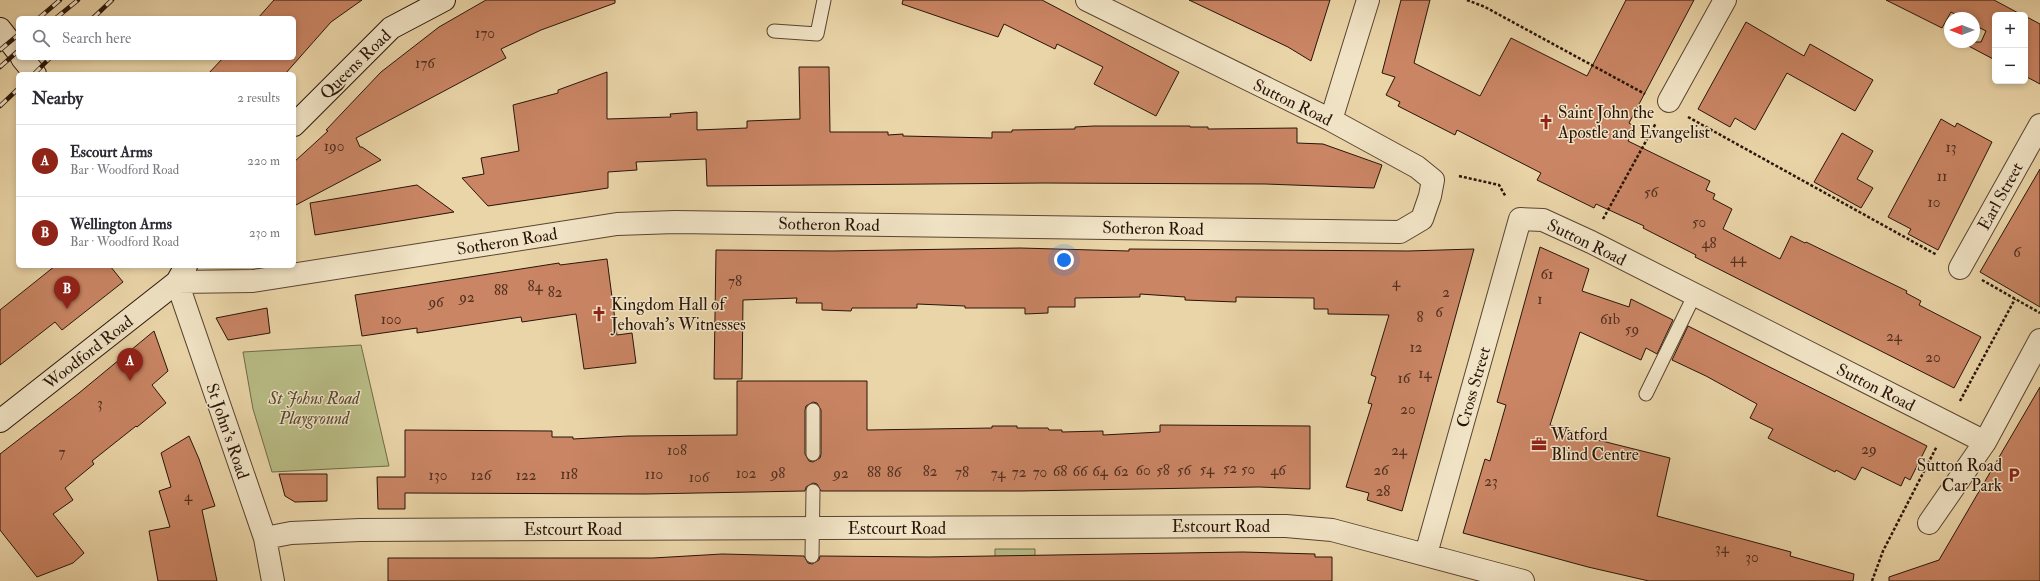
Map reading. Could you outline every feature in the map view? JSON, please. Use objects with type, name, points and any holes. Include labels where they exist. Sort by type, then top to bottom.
[{"type":"street","name":"Queens Road","points":[[296,123],[390,28],[444,0]]},
{"type":"street","name":"Sutton Road","points":[[1087,0],[1331,120],[1417,167]]},
{"type":"street","points":[[1331,120],[1368,0]]},
{"type":"street","points":[[1668,103],[1726,0]]},
{"type":"street","points":[[0,28],[16,49]]},
{"type":"street","points":[[24,60],[33,72]]},
{"type":"street","name":"Earl Street","points":[[1960,268],[2040,125]]},
{"type":"street","name":"Sotheron Road","points":[[177,271],[253,281],[617,224],[675,222],[1400,232],[1422,219],[1430,196],[1433,180],[1417,167]]},
{"type":"street","name":"Sutton Road","points":[[1520,219],[1543,220],[1590,242],[1985,442]]},
{"type":"street","name":"Cross Street","points":[[1426,554],[1520,219]]},
{"type":"street","name":"Woodford Road","points":[[0,421],[177,271]]},
{"type":"street","name":"St John's Road","points":[[177,271],[265,538],[273,581]]},
{"type":"street","points":[[1929,523],[1985,442],[2040,340]]},
{"type":"street","name":"Estcourt Road","points":[[265,538],[291,532],[360,530],[1286,526],[1332,530],[1523,581]]},
{"type":"lane","points":[[774,31],[817,34],[824,0]]},
{"type":"lane","points":[[1646,394],[1694,296]]},
{"type":"lane","points":[[813,410],[813,454]]},
{"type":"lane","points":[[812,556],[813,491]]},
{"type":"path","points":[[1467,0],[1485,7],[1668,103],[2040,313]]},
{"type":"path","points":[[1590,242],[1668,103]]},
{"type":"path","points":[[1417,167],[1499,185],[1520,219]]},
{"type":"path","points":[[1872,581],[1883,552],[1948,423],[2016,299]]},
{"type":"green space","name":"St Johns Road Playground","points":[[361,345],[389,466],[272,472],[253,409],[243,352]]},
{"type":"green space","points":[[995,549],[1035,549],[1035,581],[995,581]]},
{"type":"building","points":[[274,0],[362,0],[331,22],[287,72],[210,72],[221,60],[296,60],[296,16],[260,16]]},
{"type":"building","points":[[486,0],[615,0],[615,3],[541,30],[501,49],[506,58],[356,138],[360,147],[381,160],[296,205],[296,160],[328,131],[326,130],[381,72],[439,27]]},
{"type":"building","points":[[903,0],[1042,0],[1179,72],[1156,116],[1094,84],[1103,67],[1057,44],[1055,49],[1004,24],[998,37],[902,4]]},
{"type":"building","points":[[1189,0],[1330,0],[1311,61],[1288,47]]},
{"type":"building","points":[[1401,0],[1430,0],[1414,63],[1480,96],[1511,38],[1587,76],[1626,0],[1694,0],[1629,123],[1635,127],[1628,141],[1710,181],[1706,190],[1715,194],[1713,199],[1732,209],[1723,229],[1780,259],[1791,236],[1805,243],[1806,242],[1907,291],[1906,293],[1921,301],[1919,305],[1981,337],[1954,388],[1695,257],[1696,255],[1643,228],[1644,226],[1596,204],[1594,208],[1537,180],[1541,173],[1457,130],[1455,135],[1398,106],[1400,102],[1386,95],[1395,77],[1382,73]]},
{"type":"building","points":[[1886,0],[1994,0],[2016,12],[1992,12],[1992,58],[1972,48],[1980,48],[1980,42],[1986,31],[1980,28],[1980,12],[1944,12],[1944,24],[1942,28]]},
{"type":"building","points":[[2028,18],[2040,24],[2040,84],[2028,78]]},
{"type":"building","points":[[1746,22],[1804,56],[1810,44],[1873,80],[1855,111],[1787,73],[1755,130],[1735,118],[1730,127],[1698,109]]},
{"type":"building","points":[[799,67],[829,67],[830,132],[888,132],[888,135],[903,134],[903,136],[992,138],[992,132],[1012,132],[1012,130],[1075,129],[1075,127],[1094,126],[1190,126],[1208,127],[1208,129],[1297,128],[1297,143],[1323,144],[1382,165],[1374,188],[1265,184],[1044,183],[707,186],[706,159],[636,162],[637,170],[608,172],[608,188],[488,206],[462,178],[484,174],[481,158],[519,151],[513,105],[558,93],[558,90],[607,72],[607,119],[671,117],[670,114],[697,112],[697,130],[747,128],[747,121],[800,119]]},
{"type":"building","points":[[1941,119],[1955,127],[1957,123],[1992,142],[1938,250],[1908,234],[1911,229],[1888,217]]},
{"type":"building","points":[[1842,133],[1873,151],[1857,179],[1873,188],[1861,208],[1814,182]]},
{"type":"building","points":[[2040,169],[2040,307],[1980,272]]},
{"type":"building","points":[[417,185],[454,212],[315,235],[310,203]]},
{"type":"building","points":[[1540,247],[1589,269],[1582,291],[1629,307],[1631,299],[1673,320],[1657,354],[1646,348],[1641,360],[1580,332],[1550,425],[1587,436],[1586,437],[1670,458],[1657,516],[1791,552],[1790,556],[1854,574],[1853,581],[1649,581],[1588,567],[1463,533],[1485,459],[1490,461],[1506,405],[1497,402]]},
{"type":"building","points":[[1020,248],[1129,251],[1129,249],[1408,251],[1474,249],[1402,511],[1367,500],[1369,493],[1346,487],[1372,404],[1368,403],[1376,377],[1371,375],[1389,315],[1328,314],[1328,309],[1314,309],[1314,298],[1236,297],[1236,302],[1185,300],[1185,297],[1140,294],[1140,297],[1075,298],[1075,307],[1048,307],[1048,313],[1025,314],[1025,308],[965,308],[965,306],[917,304],[917,308],[852,308],[851,311],[822,310],[822,303],[796,303],[797,298],[743,300],[742,379],[714,379],[716,250],[833,251]]},
{"type":"building","points":[[607,259],[617,335],[632,333],[636,363],[584,369],[576,314],[522,322],[521,317],[417,333],[417,328],[362,336],[355,295],[559,263],[560,265]]},
{"type":"building","points":[[52,268],[112,268],[123,282],[62,330],[55,322],[0,365],[0,310]]},
{"type":"building","points":[[267,308],[270,333],[228,340],[216,318]]},
{"type":"building","points":[[1688,326],[1927,446],[1910,480],[1905,477],[1901,486],[1862,467],[1855,480],[1836,470],[1835,472],[1768,438],[1773,429],[1750,418],[1757,404],[1706,376],[1672,360]]},
{"type":"building","points":[[154,331],[168,371],[152,385],[166,403],[92,461],[94,464],[65,488],[73,500],[53,514],[84,553],[73,563],[37,577],[0,530],[0,454],[79,393]]},
{"type":"building","points":[[737,381],[867,381],[867,430],[992,428],[992,426],[1017,426],[1017,428],[1048,428],[1049,430],[1062,430],[1062,432],[1103,431],[1103,435],[1160,432],[1160,425],[1310,426],[1310,489],[1259,487],[1022,491],[821,491],[817,484],[813,483],[806,487],[805,491],[645,494],[405,493],[405,509],[378,509],[377,477],[405,477],[405,430],[552,431],[552,437],[573,437],[573,439],[628,436],[737,435]],"holes":[[[813,402],[817,403],[821,410],[821,454],[820,458],[813,462],[809,461],[805,454],[805,410],[806,406]]]},
{"type":"building","name":"Sutton Road Car Park","points":[[2040,387],[2040,581],[1889,581],[1889,577],[1939,560]]},
{"type":"building","points":[[189,436],[199,459],[215,506],[202,510],[217,581],[158,581],[149,531],[170,527],[159,491],[171,487],[161,453]]},
{"type":"building","points":[[279,474],[327,474],[327,501],[295,502],[285,496]]},
{"type":"building","points":[[1243,552],[1315,554],[1315,557],[1332,557],[1332,581],[388,581],[388,558],[653,558],[722,554],[804,556],[808,563],[812,564],[819,560],[820,556],[929,557]]},
{"type":"railway","points":[[41,16],[60,0]]},
{"type":"railway","points":[[58,16],[78,0]]},
{"type":"railway","points":[[95,16],[112,0]]},
{"type":"railway","points":[[0,50],[16,37]]},
{"type":"railway","points":[[0,67],[16,53]]},
{"type":"railway","points":[[36,72],[48,60]]},
{"type":"railway","points":[[0,106],[16,91]]},
{"type":"place","name":"Saint John the Apostle and Evangelist","points":[[1546,122]]},
{"type":"place","name":"Wellington Arms","points":[[67,309]]},
{"type":"place","name":"Kingdom Hall of Jehovah's Witnesses","points":[[599,314]]},
{"type":"place","name":"Escourt Arms","points":[[130,381]]},
{"type":"place","name":"Watford Blind Centre","points":[[1539,444]]},
{"type":"place","name":"Sutton Road Car Park","points":[[2014,475]]}]
